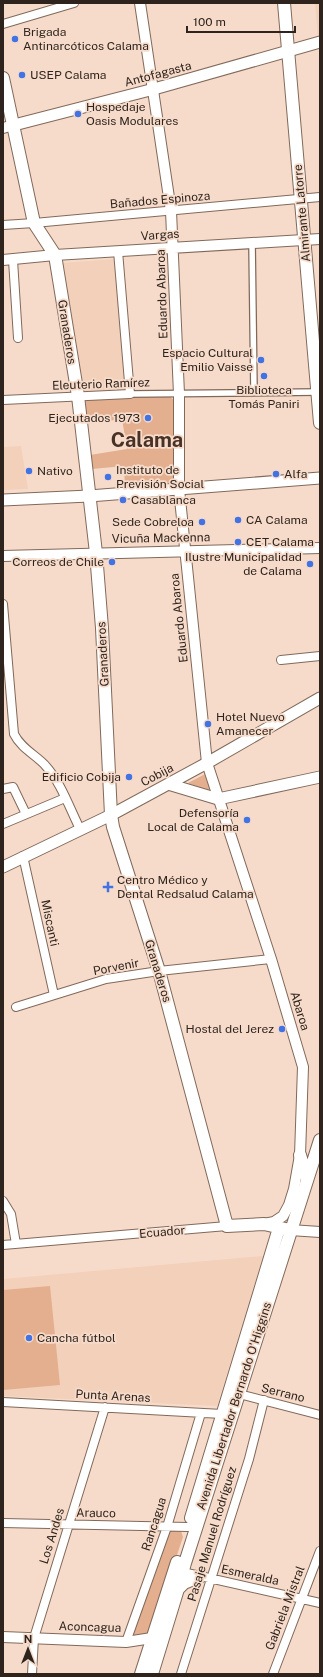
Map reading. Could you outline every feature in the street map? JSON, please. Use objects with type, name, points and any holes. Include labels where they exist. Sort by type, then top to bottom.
[{"type":"main road","name":"Almirante Latorre","points":[[284,3],[320,423]]},
{"type":"main road","name":"Antofagasta","points":[[8,127],[154,89],[320,42]]},
{"type":"main road","name":"Granaderos","points":[[3,78],[8,127],[34,223],[55,255],[78,396],[96,553],[102,628],[111,815],[118,843],[159,971],[227,1226]]},
{"type":"main road","points":[[3,500],[89,496],[320,478]]},
{"type":"main road","name":"Cobija","points":[[3,867],[111,815],[207,763],[320,698]]},
{"type":"main road","points":[[168,784],[218,799],[320,777]]},
{"type":"main road","name":"Avenida Libertador Bernardo O'Higgins","points":[[141,1674],[152,1638],[178,1571],[188,1527],[222,1414],[285,1229],[307,1179],[320,1140]]},
{"type":"main road","points":[[300,1156],[307,1179]]},
{"type":"main road","name":"Ecuador","points":[[227,1226],[264,1224],[285,1229]]},
{"type":"main road","name":"Avenida Libertador Bernardo O'Higgins","points":[[152,1674],[178,1590],[178,1571],[186,1559],[239,1394],[285,1229]]},
{"type":"main road","points":[[186,1559],[189,1567],[206,1578]]},
{"type":"main road","points":[[178,1590],[184,1583],[206,1578]]},
{"type":"street","points":[[3,24],[74,3]]},
{"type":"street","name":"Eduardo Abaroa","points":[[140,3],[171,211],[174,247],[179,394],[179,489],[207,763],[218,799]]},
{"type":"street","name":"Bañados Espinoza","points":[[3,225],[300,200],[320,197]]},
{"type":"street","name":"Vargas","points":[[8,260],[55,255],[320,239]]},
{"type":"street","points":[[252,242],[254,392]]},
{"type":"street","points":[[118,251],[130,394]]},
{"type":"street","points":[[8,260],[18,338]]},
{"type":"street","name":"Eleuterio Ramírez","points":[[3,400],[130,394],[318,392]]},
{"type":"street","name":"Vicuña Mackenna","points":[[3,556],[320,548]]},
{"type":"street","points":[[3,604],[14,734],[19,743],[44,764],[59,782],[80,829]]},
{"type":"street","points":[[281,660],[320,656]]},
{"type":"street","points":[[3,789],[13,787],[26,814]]},
{"type":"street","points":[[3,824],[65,798]]},
{"type":"street","name":"Abaroa","points":[[218,799],[271,959],[303,1067],[300,1156],[294,1189],[286,1212],[279,1219],[264,1224]]},
{"type":"street","name":"Miscanti","points":[[24,856],[54,995]]},
{"type":"street","name":"Porvenir","points":[[16,1007],[106,979],[159,971],[271,959]]},
{"type":"street","points":[[3,1201],[11,1214],[16,1244]]},
{"type":"street","name":"Ecuador","points":[[3,1245],[227,1226]]},
{"type":"street","name":"Ecuador","points":[[285,1229],[320,1232]]},
{"type":"street","name":"Serrano","points":[[239,1394],[320,1415]]},
{"type":"street","name":"Pasaje Manuel Rodríguez","points":[[181,1674],[206,1578],[248,1459],[264,1400]]},
{"type":"street","name":"Punta Arenas","points":[[4,1404],[104,1407],[222,1414]]},
{"type":"street","name":"Los Andes","points":[[32,1674],[34,1638],[104,1407]]},
{"type":"street","name":"Rancagua","points":[[126,1642],[167,1527],[201,1413]]},
{"type":"street","name":"Arauco","points":[[3,1523],[188,1527]]},
{"type":"street","name":"Gabriela Mistral","points":[[273,1674],[320,1551]]},
{"type":"street","name":"Esmeralda","points":[[178,1571],[320,1602]]},
{"type":"street","name":"Aconcagua","points":[[3,1637],[126,1642],[152,1638]]},
{"type":"shaded area","points":[[315,3],[320,3],[320,39],[318,39]]},
{"type":"shaded area","points":[[115,259],[129,389],[81,393],[61,263]]},
{"type":"shaded area","points":[[170,397],[174,400],[175,483],[170,486],[125,489],[124,466],[92,469],[90,455],[127,449],[122,419],[85,424],[82,398]]},
{"type":"shaded area","points":[[21,446],[28,489],[3,490],[3,447]]},
{"type":"shaded area","points":[[207,773],[212,792],[188,783]]},
{"type":"shaded area","points":[[263,1256],[217,1406],[3,1396],[3,1279]]},
{"type":"shaded area","name":"Cancha fútbol","points":[[50,1286],[60,1385],[3,1390],[3,1290]]},
{"type":"shaded area","points":[[167,1527],[181,1531],[183,1537],[149,1639],[126,1642]]},
{"type":"place","name":"Brigada Antinarcóticos Calama","points":[[15,39]]},
{"type":"place","name":"USEP Calama","points":[[22,75]]},
{"type":"place","name":"Hospedaje Oasis Modulares","points":[[78,114]]},
{"type":"place","name":"Espacio Cultural Emilio Vaisse","points":[[261,360]]},
{"type":"place","name":"Biblioteca Tomás Paniri","points":[[264,376]]},
{"type":"place","name":"Ejecutados 1973","points":[[148,418]]},
{"type":"place","name":"Nativo","points":[[29,471]]},
{"type":"place","name":"Alfa","points":[[276,474]]},
{"type":"place","name":"Instituto de Previsión Social","points":[[108,477]]},
{"type":"place","name":"Casablanca","points":[[123,500]]},
{"type":"place","name":"CA Calama","points":[[238,520]]},
{"type":"place","name":"Sede Cobreloa","points":[[202,522]]},
{"type":"place","name":"CET Calama","points":[[238,542]]},
{"type":"place","name":"Correos de Chile","points":[[112,562]]},
{"type":"place","name":"Ilustre Municipalidad de Calama","points":[[310,564]]},
{"type":"place","name":"Hotel Nuevo Amanecer","points":[[208,724]]},
{"type":"place","name":"Edificio Cobija","points":[[129,777]]},
{"type":"place","name":"Defensoría Local de Calama","points":[[247,820]]},
{"type":"place","name":"Centro Médico y Dental Redsalud Calama","points":[[108,887]]},
{"type":"place","name":"Hostal del Jerez","points":[[282,1029]]},
{"type":"place","name":"Cancha fútbol","points":[[29,1338]]},
{"type":"district","name":"Calama","points":[[147,440]]}]
